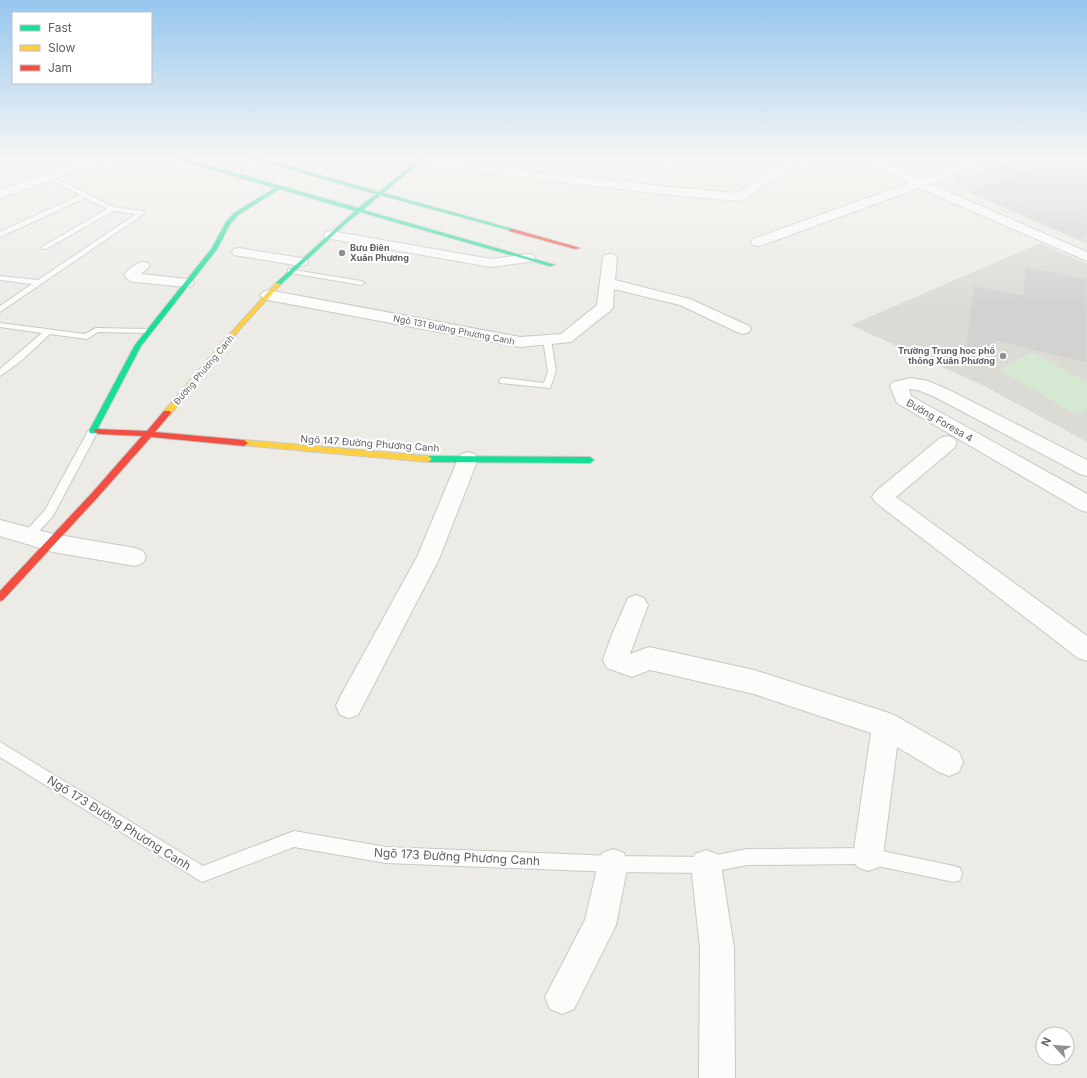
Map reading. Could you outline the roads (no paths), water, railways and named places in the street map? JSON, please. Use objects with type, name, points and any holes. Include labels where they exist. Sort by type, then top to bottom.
[{"type":"street","points":[[93,431],[138,345],[214,248],[223,231],[236,214],[245,208]]},
{"type":"street","points":[[353,208],[552,265]]},
{"type":"street","points":[[437,208],[577,248]]},
{"type":"street","points":[[758,242],[851,208]]},
{"type":"street","points":[[974,208],[1087,257]]},
{"type":"street","name":"Đường Phương Canh","points":[[0,597],[53,543],[150,434],[268,295],[330,235],[359,210]]},
{"type":"street","points":[[330,235],[490,263],[528,258]]},
{"type":"street","points":[[239,252],[296,267]]},
{"type":"street","name":"Ngõ 131 Đường Phương Canh","points":[[268,295],[520,342],[565,339],[605,307],[610,258]]},
{"type":"street","points":[[143,266],[131,275],[135,278],[187,283]]},
{"type":"street","points":[[607,283],[685,302],[743,329]]},
{"type":"street","name":"Đường Foresa 4","points":[[1087,468],[923,385],[912,383],[899,386],[903,399],[1087,504]]},
{"type":"street","name":"Ngõ 147 Đường Phương Canh","points":[[93,431],[150,434],[415,459],[590,460]]},
{"type":"street","points":[[947,443],[882,497],[1087,650]]},
{"type":"street","points":[[349,706],[428,559],[468,459]]},
{"type":"street","points":[[0,528],[53,543],[135,557]]},
{"type":"street","points":[[636,605],[623,637],[616,660],[632,666],[649,658],[754,682],[886,725],[949,762]]},
{"type":"street","points":[[868,856],[886,725]]},
{"type":"street","points":[[562,997],[600,925],[613,864]]},
{"type":"street","points":[[706,865],[717,948],[717,1078]]},
{"type":"lane","points":[[0,235],[57,208]]},
{"type":"lane","points":[[0,310],[142,213],[112,209],[44,248]]},
{"type":"lane","points":[[296,267],[361,283]]},
{"type":"lane","points":[[0,278],[39,282]]},
{"type":"lane","points":[[0,325],[87,337],[96,330],[149,331]]},
{"type":"lane","points":[[0,373],[49,331]]},
{"type":"lane","points":[[503,381],[547,386],[552,371],[547,340]]},
{"type":"lane","points":[[28,536],[49,513],[93,431]]},
{"type":"lane","name":"Ngõ 173 Đường Phương Canh","points":[[0,749],[202,874],[294,839],[386,856],[613,864],[706,865],[747,857],[868,856],[954,874]]},
{"type":"place","name":"Bưu Điện Xuân Phương","points":[[342,253]]},
{"type":"place","name":"Trường Trung học phổ thông Xuân Phương","points":[[1003,356]]}]
